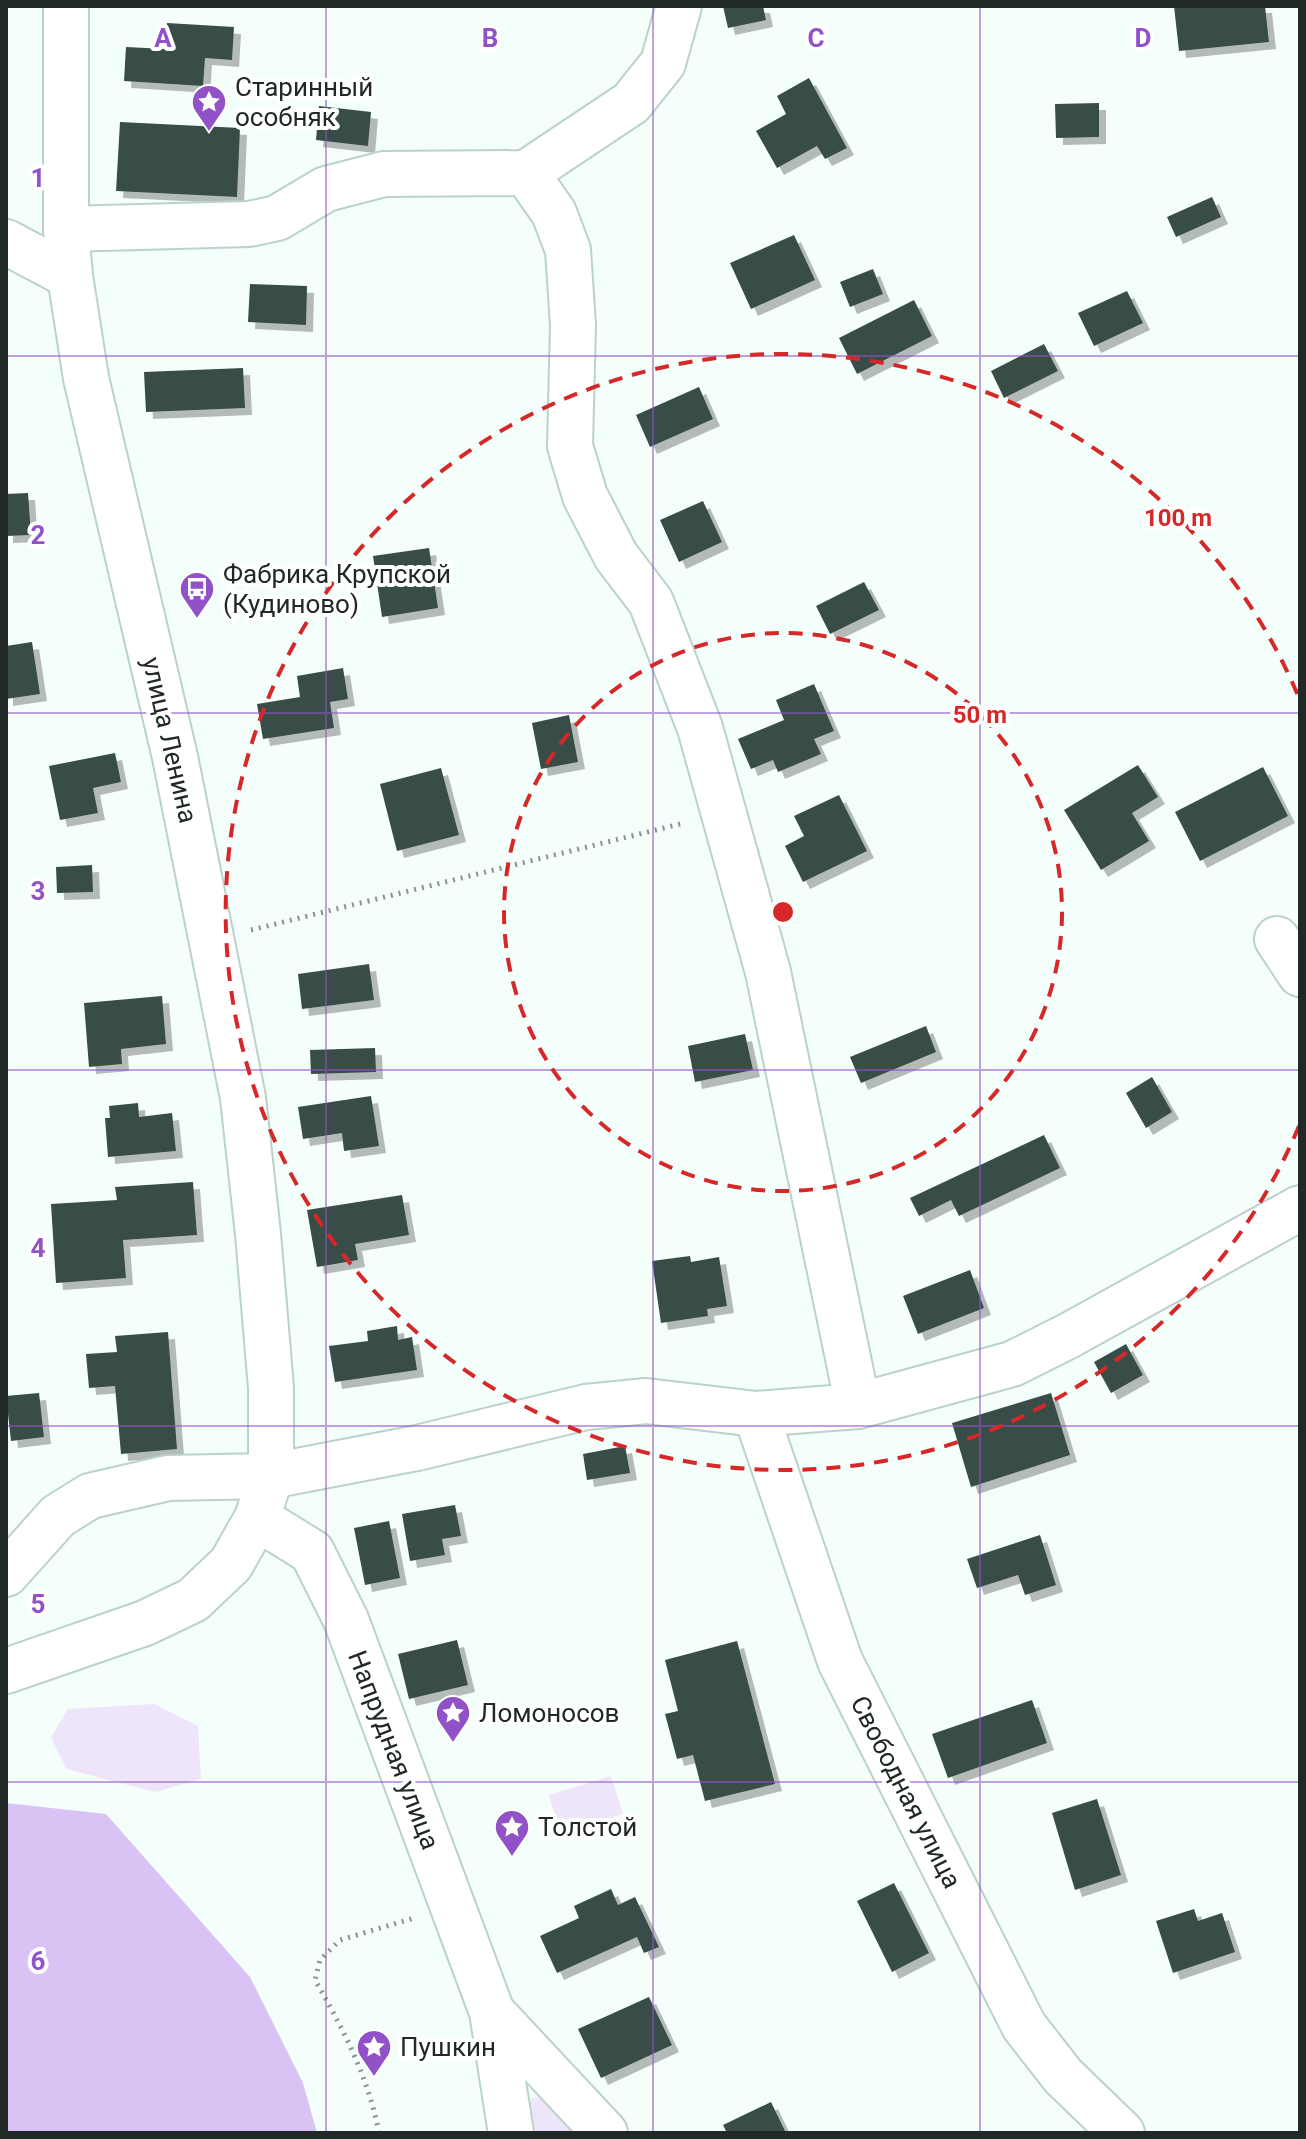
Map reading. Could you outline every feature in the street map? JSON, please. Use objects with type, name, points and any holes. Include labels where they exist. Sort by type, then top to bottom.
[{"type":"street","name":"улица Ленина","points":[[6,1671],[145,1623],[193,1600],[231,1564],[257,1518],[271,1476],[271,1388],[243,1098],[171,742],[86,378],[70,276],[66,229],[66,6]]},
{"type":"street","points":[[66,229],[249,224],[277,218],[326,189],[384,174],[526,173],[631,103],[663,63],[679,6]]},
{"type":"street","points":[[526,173],[554,213],[568,250],[573,325],[570,446],[585,496],[616,556],[651,602],[700,728],[768,972],[858,1406]]},
{"type":"street","points":[[6,242],[70,276]]},
{"type":"street","points":[[6,1574],[58,1516],[90,1496],[168,1478],[271,1476],[417,1448],[586,1407],[646,1401],[756,1414],[858,1406],[1012,1364],[1300,1208]]},
{"type":"street","name":"Свободная улица","points":[[756,1414],[840,1661],[1024,2026],[1063,2076],[1122,2133]]},
{"type":"street","name":"Напрудная улица","points":[[257,1518],[312,1552],[346,1620],[492,2012]]},
{"type":"street","points":[[492,2012],[511,2133]]},
{"type":"street","points":[[492,2012],[605,2133]]},
{"type":"path","points":[[213,939],[724,813]]},
{"type":"path","points":[[379,2133],[351,2042],[315,1980],[320,1960],[340,1940],[453,1907]]},
{"type":"shaded area","points":[[154,1704],[198,1726],[201,1779],[155,1792],[66,1769],[51,1737],[68,1709]]},
{"type":"shaded area","points":[[611,1776],[623,1814],[560,1833],[549,1795]]},
{"type":"shaded area","points":[[6,1803],[106,1814],[250,1977],[303,2083],[317,2133],[6,2133]]},
{"type":"shaded area","points":[[532,2098],[547,2098],[579,2133],[529,2133],[526,2111]]},
{"type":"building","points":[[723,6],[763,6],[766,20],[728,28]]},
{"type":"building","points":[[1174,6],[1265,6],[1269,42],[1179,51]]},
{"type":"building","points":[[167,23],[234,27],[232,60],[205,58],[203,86],[124,81],[126,47],[166,49]]},
{"type":"building","points":[[809,78],[847,148],[825,159],[817,146],[777,168],[756,131],[786,114],[777,96]]},
{"type":"building","points":[[1099,103],[1099,137],[1056,138],[1055,104]]},
{"type":"building","points":[[319,106],[371,112],[368,146],[316,140]]},
{"type":"building","points":[[120,122],[240,128],[237,197],[116,191]]},
{"type":"building","points":[[1212,197],[1221,217],[1176,237],[1167,217]]},
{"type":"building","points":[[794,235],[815,280],[751,309],[730,263]]},
{"type":"building","points":[[873,269],[883,294],[850,307],[840,282]]},
{"type":"building","points":[[250,284],[307,286],[306,325],[248,322]]},
{"type":"building","points":[[1127,291],[1143,323],[1094,346],[1078,313]]},
{"type":"building","points":[[914,300],[932,336],[857,374],[839,338]]},
{"type":"building","points":[[1044,344],[1058,371],[1004,398],[991,371]]},
{"type":"building","points":[[243,368],[245,408],[146,412],[144,372]]},
{"type":"building","points":[[699,387],[713,419],[650,447],[636,415]]},
{"type":"building","points":[[28,493],[31,535],[6,536],[6,494]]},
{"type":"building","points":[[703,501],[722,542],[679,562],[660,520]]},
{"type":"building","points":[[429,548],[438,608],[382,617],[373,556]]},
{"type":"building","points":[[864,582],[879,610],[830,634],[816,606]]},
{"type":"building","points":[[32,642],[40,694],[6,699],[6,646]]},
{"type":"building","points":[[343,668],[348,699],[330,702],[334,728],[263,739],[257,704],[300,697],[297,676]]},
{"type":"building","points":[[814,684],[834,731],[814,739],[821,754],[778,772],[773,760],[751,769],[738,739],[784,720],[776,700]]},
{"type":"building","points":[[569,715],[578,762],[541,769],[532,723]]},
{"type":"building","points":[[115,753],[121,782],[93,788],[98,813],[60,820],[49,766]]},
{"type":"building","points":[[1138,765],[1158,797],[1132,813],[1149,841],[1101,870],[1064,810]]},
{"type":"building","points":[[1263,767],[1288,816],[1200,861],[1175,812]]},
{"type":"building","points":[[441,768],[459,835],[397,851],[380,784]]},
{"type":"building","points":[[839,795],[867,851],[803,882],[785,846],[804,836],[794,816]]},
{"type":"building","points":[[92,865],[93,892],[57,893],[56,867]]},
{"type":"building","points":[[369,964],[374,1000],[302,1009],[298,974]]},
{"type":"building","points":[[162,996],[166,1044],[121,1049],[122,1064],[89,1067],[84,1003]]},
{"type":"building","points":[[926,1026],[936,1052],[861,1083],[850,1057]]},
{"type":"building","points":[[745,1034],[753,1070],[695,1082],[688,1046]]},
{"type":"building","points":[[375,1048],[376,1072],[311,1074],[310,1050]]},
{"type":"building","points":[[1152,1077],[1172,1112],[1146,1128],[1126,1093]]},
{"type":"building","points":[[371,1096],[379,1146],[344,1151],[342,1133],[303,1139],[298,1107]]},
{"type":"building","points":[[138,1103],[139,1117],[172,1113],[176,1151],[108,1157],[105,1118],[110,1118],[109,1106]]},
{"type":"building","points":[[1044,1135],[1060,1168],[959,1216],[951,1200],[919,1216],[910,1198]]},
{"type":"building","points":[[193,1182],[197,1235],[123,1240],[126,1278],[56,1283],[51,1204],[117,1200],[115,1187]]},
{"type":"building","points":[[402,1195],[409,1235],[355,1244],[358,1260],[317,1267],[307,1210]]},
{"type":"building","points":[[690,1256],[691,1262],[719,1257],[727,1306],[707,1309],[708,1316],[661,1323],[652,1261]]},
{"type":"building","points":[[970,1270],[984,1308],[918,1334],[903,1296]]},
{"type":"building","points":[[397,1326],[398,1340],[412,1337],[417,1370],[335,1382],[329,1346],[368,1341],[367,1331]]},
{"type":"building","points":[[168,1332],[177,1449],[121,1454],[115,1386],[89,1388],[86,1354],[117,1352],[115,1336]]},
{"type":"building","points":[[1126,1344],[1143,1375],[1111,1393],[1094,1362]]},
{"type":"building","points":[[39,1393],[44,1437],[11,1441],[6,1396]]},
{"type":"building","points":[[1051,1393],[1070,1455],[971,1487],[952,1423]]},
{"type":"building","points":[[625,1446],[630,1473],[587,1480],[583,1454]]},
{"type":"building","points":[[455,1505],[461,1536],[442,1539],[445,1555],[410,1561],[402,1514]]},
{"type":"building","points":[[389,1521],[400,1578],[365,1585],[354,1528]]},
{"type":"building","points":[[1040,1535],[1056,1585],[1025,1595],[1018,1575],[977,1588],[967,1559]]},
{"type":"building","points":[[457,1640],[468,1685],[409,1699],[398,1654]]},
{"type":"building","points":[[737,1641],[775,1784],[705,1801],[693,1755],[677,1759],[665,1714],[678,1711],[665,1660]]},
{"type":"building","points":[[1032,1700],[1047,1743],[948,1778],[932,1734]]},
{"type":"building","points":[[1097,1799],[1121,1875],[1075,1890],[1052,1813]]},
{"type":"building","points":[[894,1883],[929,1953],[892,1972],[857,1901]]},
{"type":"building","points":[[611,1889],[618,1905],[635,1897],[659,1947],[644,1953],[637,1937],[557,1973],[540,1936],[579,1918],[574,1906]]},
{"type":"building","points":[[1194,1909],[1198,1921],[1222,1913],[1235,1952],[1173,1973],[1156,1921]]},
{"type":"building","points":[[649,1997],[672,2045],[601,2078],[578,2029]]},
{"type":"building","points":[[771,2102],[786,2133],[727,2133],[723,2125]]},
{"type":"place","name":"Старинный особняк","points":[[209,133]]},
{"type":"place","name":"Фабрика Крупской (Кудиново)","points":[[197,620]]},
{"type":"place","name":"Ломоносов","points":[[453,1744]]},
{"type":"place","name":"Толстой","points":[[512,1858]]},
{"type":"place","name":"Пушкин","points":[[374,2078]]}]
